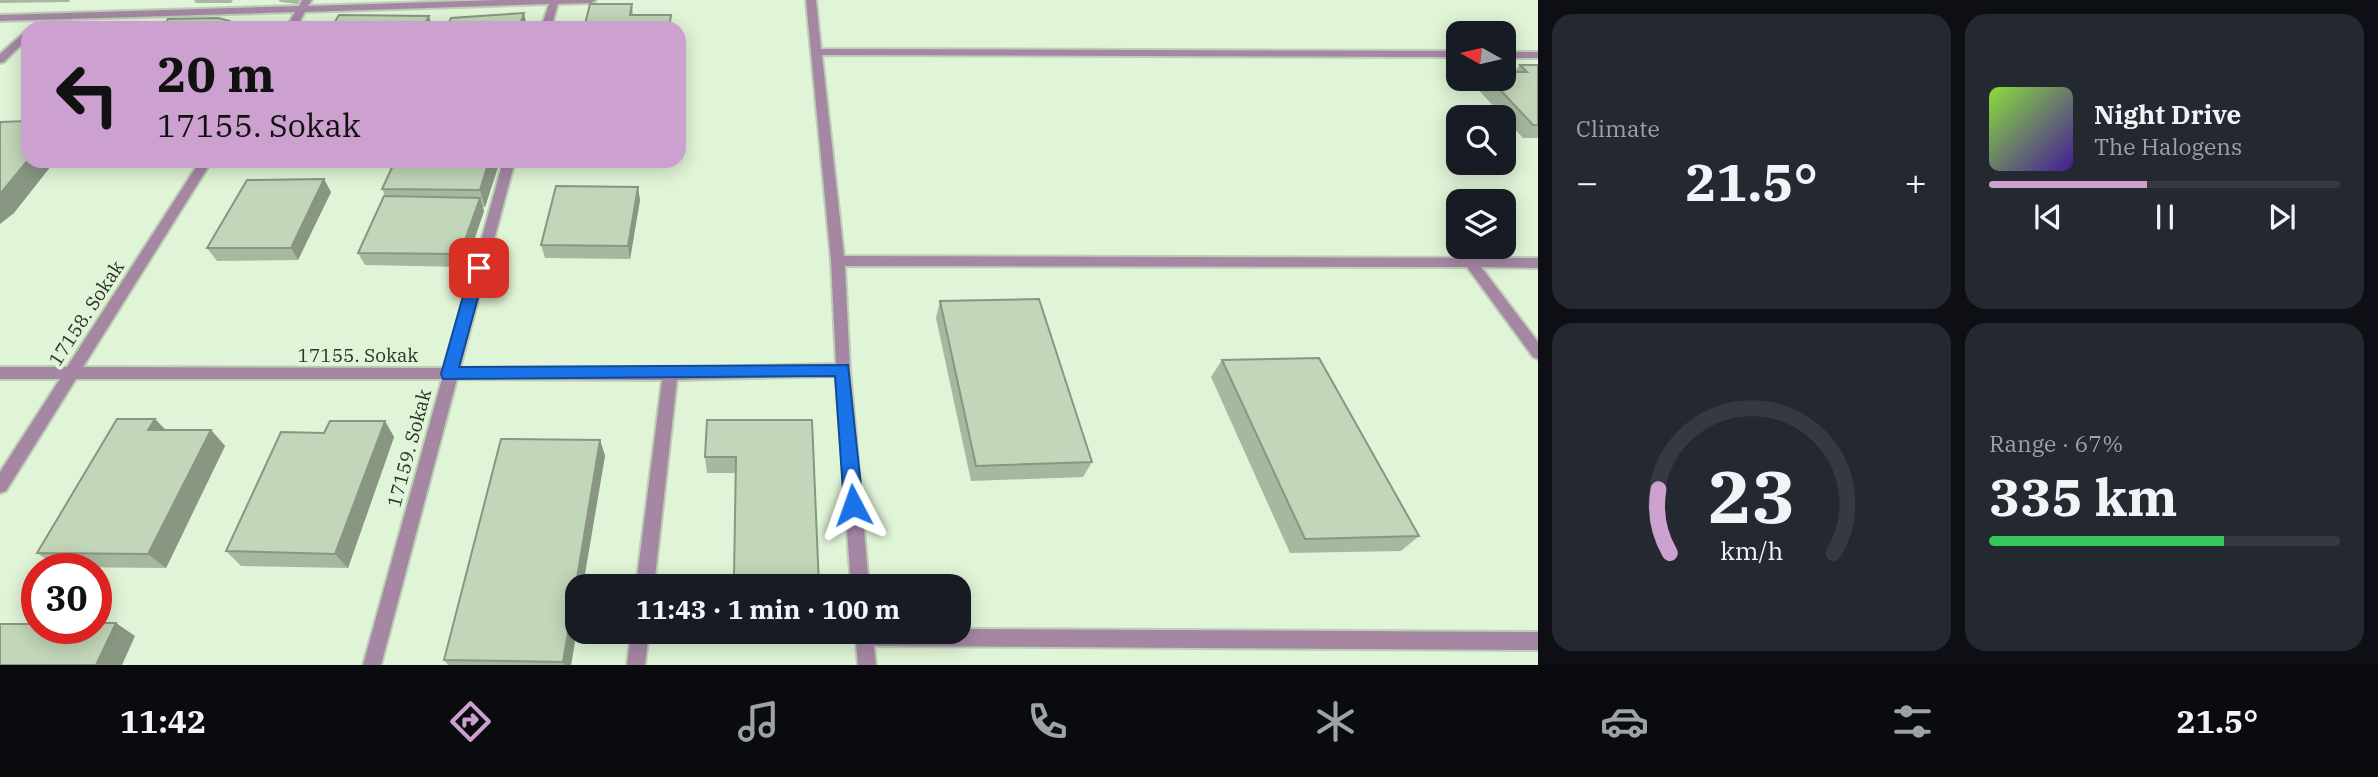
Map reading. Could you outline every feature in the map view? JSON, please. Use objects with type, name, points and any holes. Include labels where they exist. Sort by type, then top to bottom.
[{"type":"street","points":[[0,18],[305,5],[591,0]]},
{"type":"street","points":[[811,0],[838,261],[843,370],[859,574]]},
{"type":"street","points":[[548,21],[554,2]]},
{"type":"street","points":[[295,21],[305,5]]},
{"type":"street","points":[[39,21],[42,18]]},
{"type":"street","points":[[0,60],[21,39]]},
{"type":"street","points":[[817,52],[1446,54]]},
{"type":"street","points":[[1516,55],[1538,55]]},
{"type":"street","name":"17158. Sokak","points":[[0,486],[202,168]]},
{"type":"street","name":"17159. Sokak","points":[[372,665],[507,168]]},
{"type":"street","points":[[838,261],[1538,263]]},
{"type":"street","points":[[1471,263],[1538,353]]},
{"type":"street","name":"17155. Sokak","points":[[0,373],[670,374],[843,370]]},
{"type":"street","points":[[646,574],[670,374]]},
{"type":"street","points":[[971,636],[1538,640]]},
{"type":"street","points":[[636,665],[639,644]]},
{"type":"street","points":[[865,644],[867,665]]},
{"type":"building","points":[[590,4],[632,4],[630,15],[671,15],[670,21],[586,21]]},
{"type":"building","points":[[524,13],[521,21],[450,21],[451,18]]},
{"type":"building","points":[[339,15],[429,16],[426,21],[335,21]]},
{"type":"building","points":[[218,18],[230,21],[167,21]]},
{"type":"building","points":[[1520,65],[1538,65],[1538,125],[1533,125],[1501,91],[1516,91],[1516,72],[1527,72]]},
{"type":"building","points":[[21,121],[21,168],[0,194],[0,122]]},
{"type":"building","points":[[392,168],[487,168],[480,190],[382,189]]},
{"type":"building","points":[[324,179],[291,248],[207,248],[247,180]]},
{"type":"building","points":[[556,186],[638,187],[628,246],[541,245]]},
{"type":"building","points":[[384,196],[480,198],[460,254],[358,253]]},
{"type":"building","points":[[1039,299],[1092,462],[976,466],[940,301]]},
{"type":"building","points":[[1319,358],[1419,536],[1305,539],[1222,360]]},
{"type":"building","points":[[117,419],[155,419],[148,430],[211,430],[148,554],[37,553]]},
{"type":"building","points":[[707,420],[812,420],[818,574],[734,574],[736,457],[705,457]]},
{"type":"building","points":[[330,421],[385,421],[335,554],[226,551],[281,432],[324,433]]},
{"type":"building","points":[[501,439],[600,440],[578,574],[565,574],[566,644],[563,662],[444,660]]},
{"type":"building","points":[[0,624],[21,624],[21,644],[106,644],[96,665],[0,665]]},
{"type":"route","points":[[479,268],[449,374],[670,374],[843,370],[853,505]]}]
